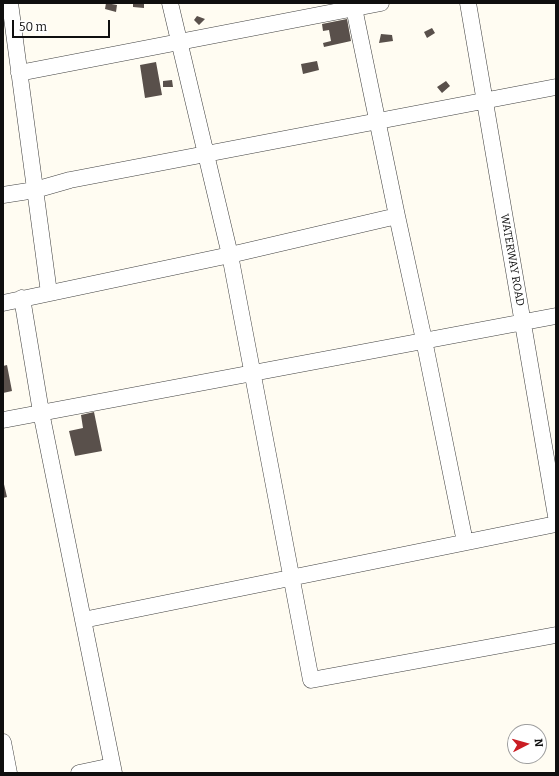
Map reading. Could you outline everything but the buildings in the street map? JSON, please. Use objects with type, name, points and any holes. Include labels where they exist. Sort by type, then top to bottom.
[{"type":"street","points":[[10,3],[49,293]]},
{"type":"street","points":[[170,3],[230,255],[311,680],[556,635]]},
{"type":"street","points":[[20,73],[353,6],[381,3]]},
{"type":"street","name":"WATERWAY ROAD","points":[[468,3],[556,516]]},
{"type":"street","points":[[353,6],[465,542]]},
{"type":"street","points":[[3,195],[35,190],[70,180],[556,87]]},
{"type":"street","points":[[3,303],[230,255],[397,216]]},
{"type":"street","points":[[22,298],[42,412],[113,769],[79,773]]},
{"type":"street","points":[[3,420],[556,316]]},
{"type":"street","points":[[83,620],[556,524]]},
{"type":"street","points":[[3,742],[10,773]]}]
